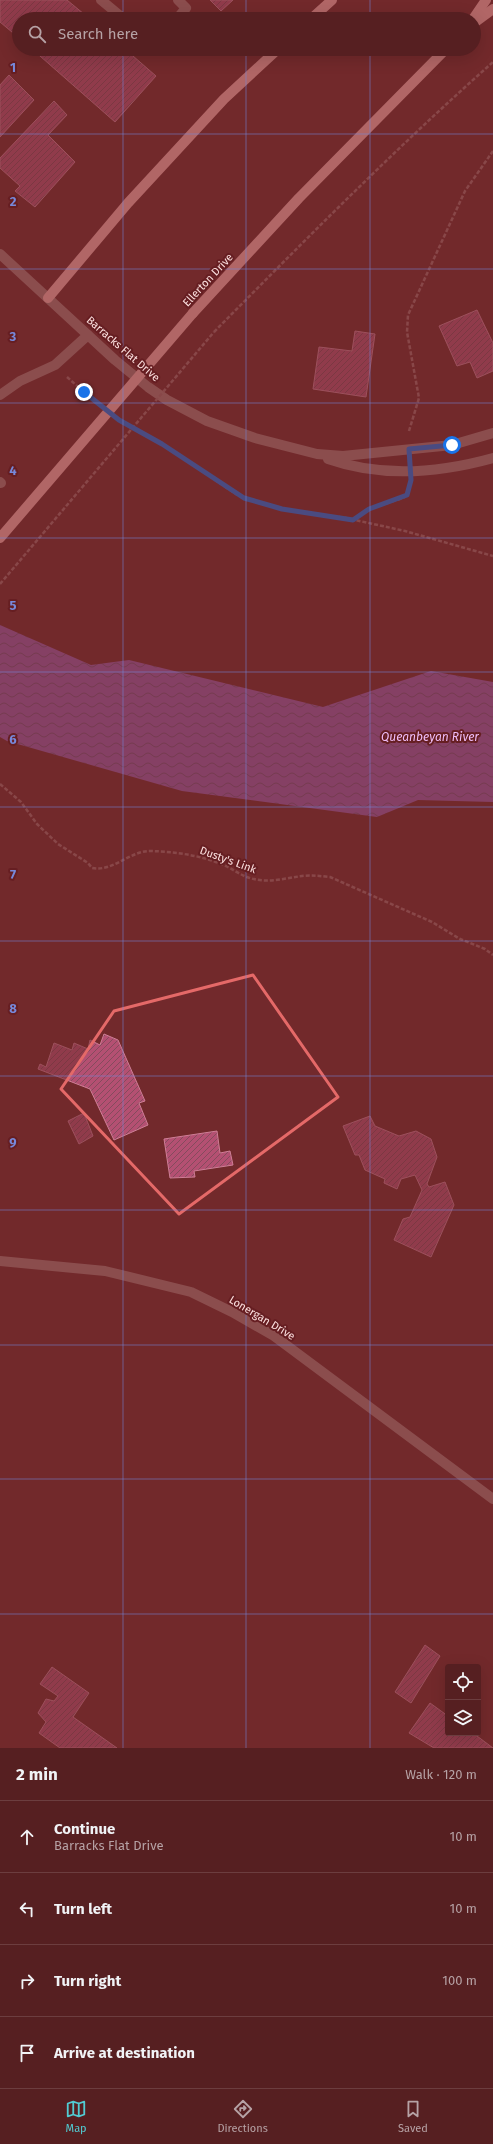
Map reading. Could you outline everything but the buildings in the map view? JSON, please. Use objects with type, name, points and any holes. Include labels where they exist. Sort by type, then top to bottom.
[{"type":"main road","points":[[319,12],[332,0]]},
{"type":"main road","points":[[477,12],[486,0]]},
{"type":"main road","points":[[481,18],[493,9]]},
{"type":"main road","points":[[48,298],[144,186],[224,99],[270,56]]},
{"type":"main road","name":"Ellerton Drive","points":[[0,538],[193,313],[300,198],[439,56]]},
{"type":"street","points":[[101,0],[116,12]]},
{"type":"street","points":[[178,0],[186,8],[183,12]]},
{"type":"street","name":"Barracks Flat Drive","points":[[0,254],[126,370],[167,400],[207,421],[254,438],[317,454],[368,470],[411,471],[436,469],[493,458]]},
{"type":"street","points":[[0,395],[20,381],[55,365],[88,335]]},
{"type":"street","name":"Barracks Flat Drive","points":[[317,454],[343,456],[452,445],[493,434]]},
{"type":"street","name":"Lonergan Drive","points":[[0,1261],[105,1271],[190,1292],[232,1312],[274,1336],[493,1499]]},
{"type":"path","points":[[0,584],[214,332],[301,243],[442,108],[493,62]]},
{"type":"path","points":[[409,449],[408,435],[419,398],[407,332],[408,315],[465,192],[493,151]]},
{"type":"path","points":[[55,365],[99,405]]},
{"type":"path","points":[[119,420],[162,444],[244,498],[282,509],[353,520],[436,539],[493,556]]},
{"type":"path","points":[[353,520],[369,509],[407,495],[411,486],[411,471]]},
{"type":"path","name":"Dusty's Link","points":[[0,784],[22,802],[37,824],[58,844],[88,862],[92,868],[100,870],[129,857],[150,851],[191,855],[206,859],[254,879],[288,879],[314,875],[330,877],[432,922],[460,939],[485,949],[493,955]]},
{"type":"highlighted area","points":[[253,975],[338,1097],[179,1214],[61,1089],[114,1011]]},
{"type":"water","name":"Queanbeyan River","points":[[0,625],[91,665],[129,660],[323,707],[431,671],[493,682],[493,802],[418,800],[377,817],[182,791],[7,741],[0,737]]},
{"type":"route","points":[[84,392],[119,420],[148,435],[244,498],[282,509],[353,520],[369,509],[407,495],[411,486],[409,449],[452,445]]}]
